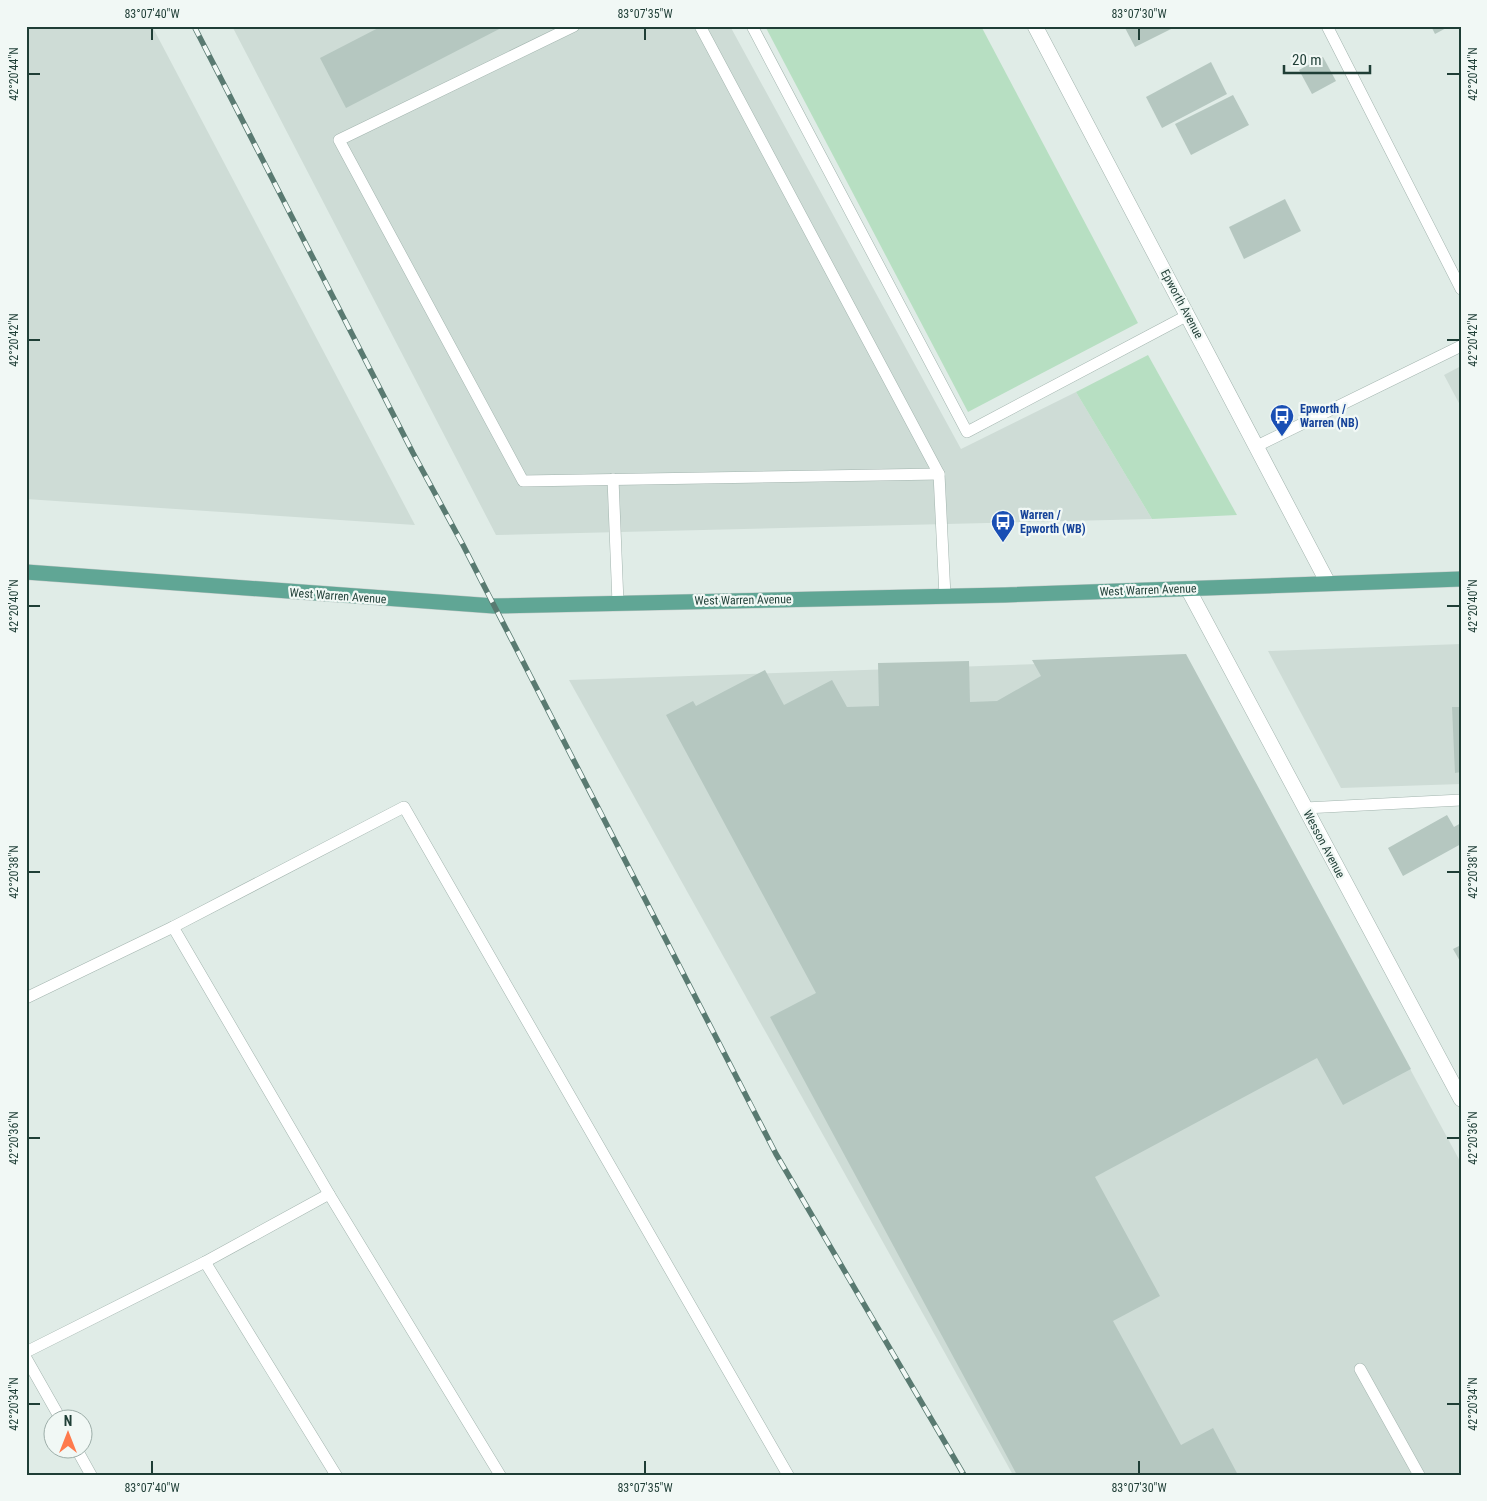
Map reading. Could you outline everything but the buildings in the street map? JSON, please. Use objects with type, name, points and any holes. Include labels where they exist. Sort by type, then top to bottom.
[{"type":"main road","name":"West Warren Avenue","points":[[26,572],[494,606],[945,596],[1461,579]]},
{"type":"street","name":"Epworth Avenue","points":[[1035,26],[1328,583]]},
{"type":"street","name":"Wesson Avenue","points":[[1188,589],[1461,1099]]},
{"type":"lane","points":[[574,26],[339,140],[523,481],[939,474]]},
{"type":"lane","points":[[700,26],[939,474],[945,596]]},
{"type":"lane","points":[[752,26],[967,432],[1188,315]]},
{"type":"lane","points":[[1327,26],[1461,289]]},
{"type":"lane","points":[[1257,446],[1461,346]]},
{"type":"lane","points":[[613,479],[618,604]]},
{"type":"lane","points":[[1305,808],[1461,800]]},
{"type":"lane","points":[[26,998],[173,927],[404,806],[788,1475]]},
{"type":"lane","points":[[173,927],[328,1194],[500,1475]]},
{"type":"lane","points":[[26,1352],[205,1262],[328,1194]]},
{"type":"lane","points":[[205,1262],[336,1475]]},
{"type":"lane","points":[[26,1358],[54,1408]]},
{"type":"lane","points":[[1360,1369],[1420,1475]]},
{"type":"lane","points":[[81,1458],[90,1475]]},
{"type":"shaded area","points":[[26,26],[152,26],[415,525],[26,499]]},
{"type":"shaded area","points":[[232,26],[730,26],[961,449],[1076,392],[1152,519],[496,535]]},
{"type":"shaded area","points":[[1461,366],[1461,407],[1444,375]]},
{"type":"shaded area","points":[[1461,644],[1461,784],[1341,788],[1268,651]]},
{"type":"shaded area","points":[[1188,659],[1461,1163],[1461,1475],[1013,1475],[569,680]]},
{"type":"green space","points":[[765,26],[981,26],[1138,323],[968,412]]},
{"type":"green space","points":[[1148,355],[1237,515],[1152,519],[1076,392]]},
{"type":"railway","points":[[194,26],[776,1154],[964,1475]]},
{"type":"place","name":"Epworth / Warren (NB)","points":[[1282,437]]},
{"type":"place","name":"Warren / Epworth (WB)","points":[[1003,543]]}]
